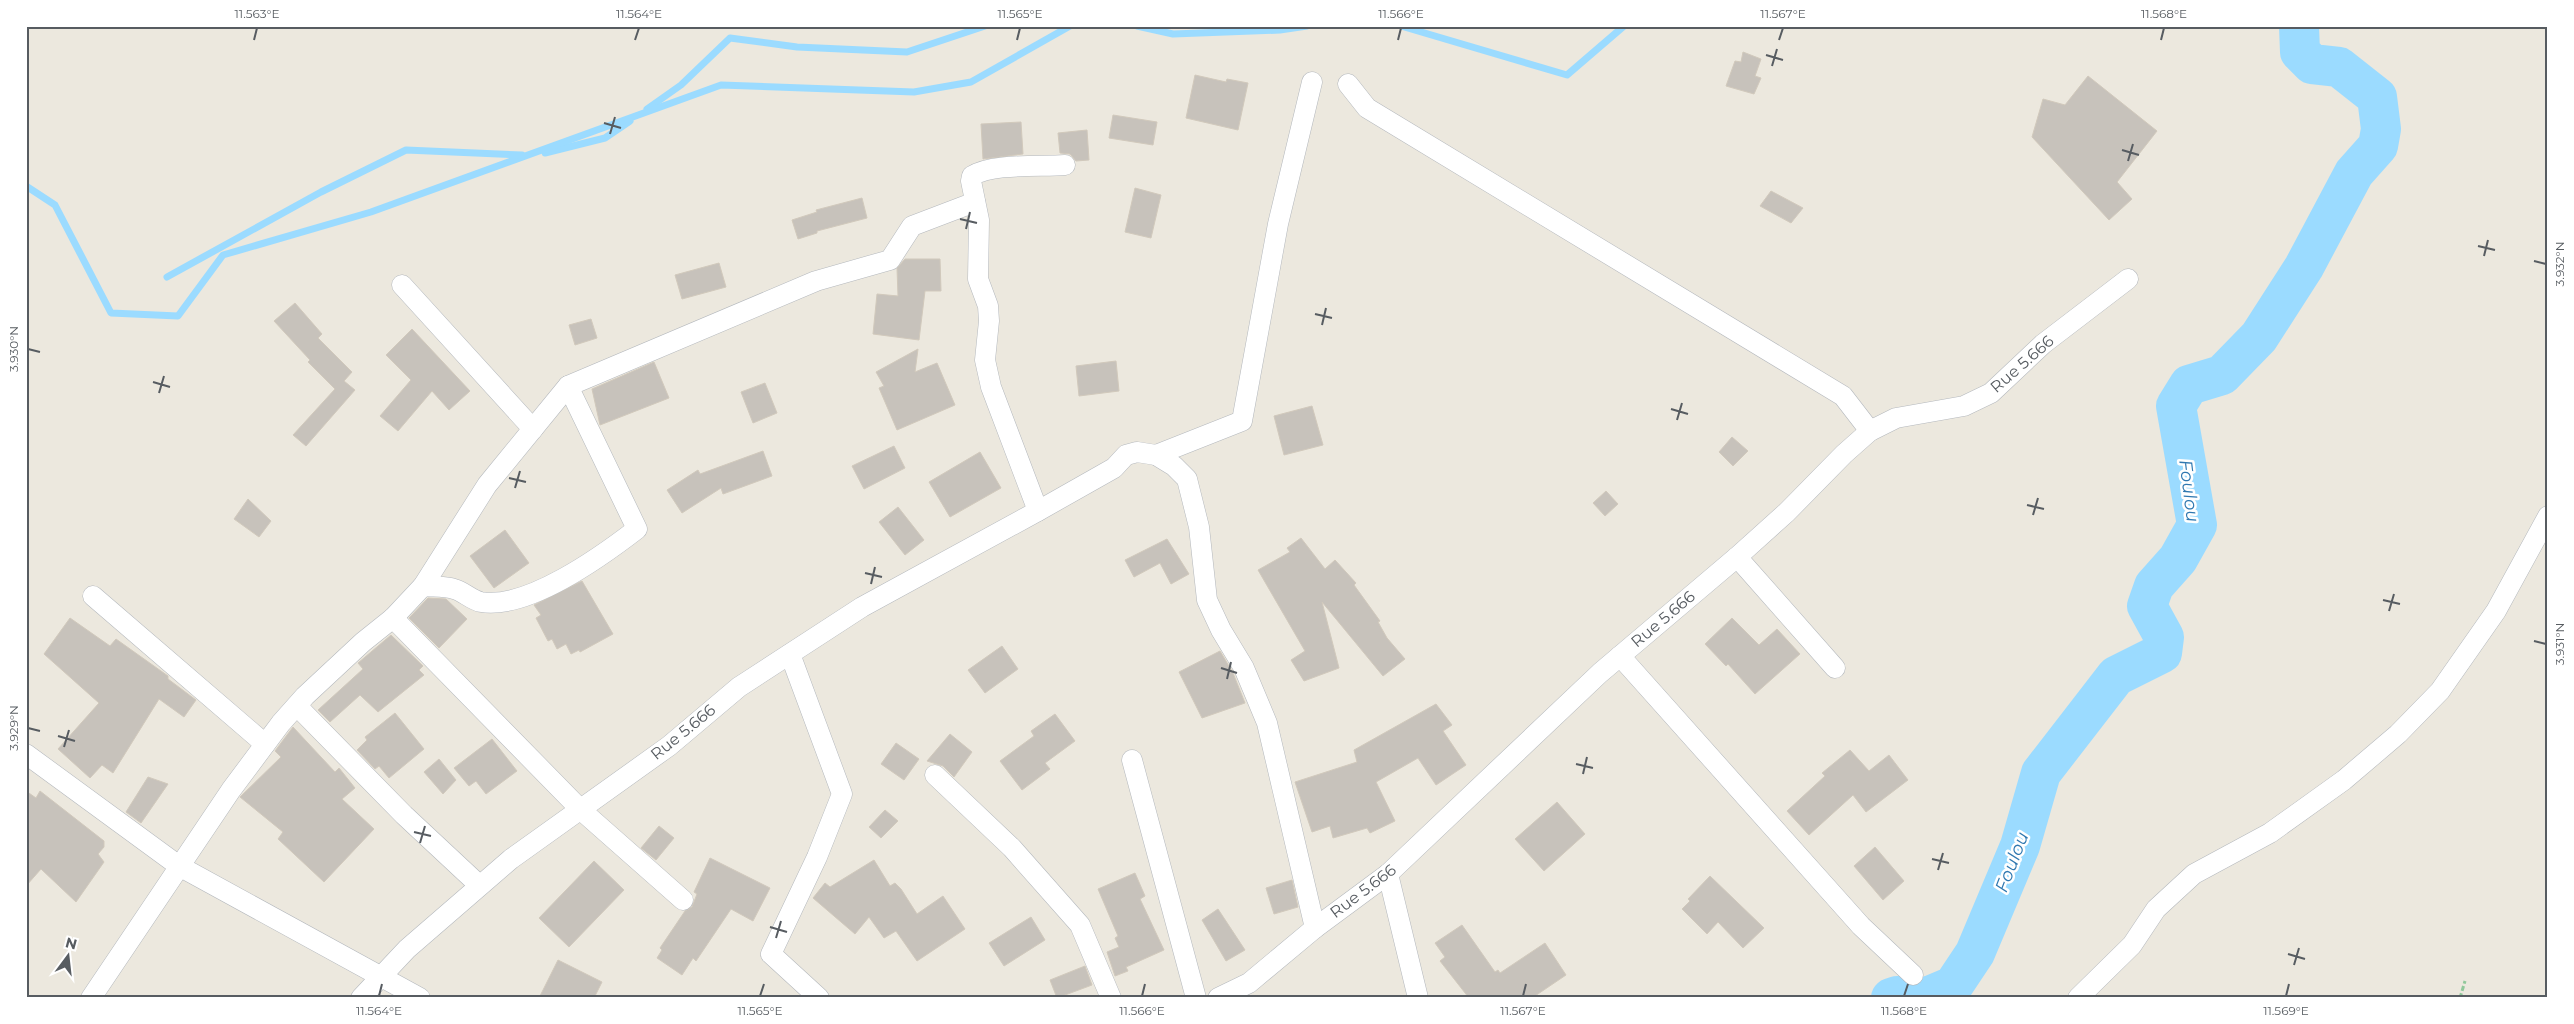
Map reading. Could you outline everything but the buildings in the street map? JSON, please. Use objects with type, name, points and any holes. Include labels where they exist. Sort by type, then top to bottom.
[{"type":"street","points":[[1156,455],[1242,421],[1278,224],[1312,82]]},
{"type":"street","points":[[1348,84],[1368,108],[1843,396],[1870,431]]},
{"type":"street","points":[[1038,511],[991,386],[985,360],[989,321],[988,306],[978,279],[980,237],[971,181],[972,176],[979,172],[1065,165]]},
{"type":"street","points":[[91,998],[178,866],[265,744],[297,706],[363,642],[392,618],[423,586],[487,485],[568,386],[816,281],[890,260],[912,226],[975,202]]},
{"type":"street","name":"Rue 5.666","points":[[1218,998],[1249,983],[1314,928],[1388,874],[1620,656],[1787,512],[1844,454],[1870,431],[1896,418],[1964,406],[1991,393],[2043,344],[2128,280]]},
{"type":"street","points":[[402,285],[533,429]]},
{"type":"street","points":[[423,586],[453,588],[480,602],[502,602],[546,587],[575,573],[600,558],[637,529],[568,386]]},
{"type":"street","name":"Rue 5.666","points":[[361,998],[379,976],[479,885],[511,859],[669,746],[739,687],[862,607],[1114,468],[1126,455],[1137,452],[1156,455]]},
{"type":"street","points":[[1156,455],[1174,466],[1186,479],[1191,493],[1200,527],[1207,600],[1221,630],[1244,668],[1267,723],[1314,928]]},
{"type":"street","points":[[2078,998],[2132,945],[2156,908],[2194,874],[2270,832],[2344,780],[2398,734],[2440,691],[2496,611],[2548,516]]},
{"type":"street","points":[[1737,557],[1835,668]]},
{"type":"street","points":[[94,596],[265,744]]},
{"type":"street","points":[[392,618],[581,810],[682,900]]},
{"type":"street","points":[[790,654],[842,794],[817,858],[771,954],[819,998]]},
{"type":"street","points":[[1620,656],[1861,926],[1913,975]]},
{"type":"street","points":[[297,706],[404,815],[479,885]]},
{"type":"street","points":[[26,754],[178,866],[420,998]]},
{"type":"street","points":[[1132,760],[1196,998]]},
{"type":"street","points":[[935,775],[1012,848],[1080,925],[1111,998]]},
{"type":"street","points":[[1388,874],[1418,998]]},
{"type":"path","points":[[2460,998],[2465,981]]},
{"type":"waterway","points":[[647,109],[681,85],[730,38],[797,47],[907,52],[985,26]]},
{"type":"waterway","points":[[26,186],[55,205],[111,313],[178,316],[223,255],[371,212],[721,85],[914,92],[971,82],[1070,26]]},
{"type":"waterway","points":[[1137,26],[1173,34],[1280,30],[1307,26]]},
{"type":"waterway","points":[[1401,26],[1567,75],[1624,26]]},
{"type":"waterway","name":"Foulou","points":[[1891,998],[1897,996],[1927,997],[1953,986],[1975,953],[2020,846],[2041,773],[2116,676],[2162,653],[2164,637],[2147,606],[2154,586],[2178,559],[2197,525],[2176,406],[2189,385],[2222,375],[2259,337],[2304,267],[2354,173],[2378,146],[2381,129],[2377,97],[2339,67],[2312,64],[2300,52],[2299,26]]},
{"type":"waterway","points":[[545,153],[605,138],[630,121]]},
{"type":"waterway","points":[[167,277],[321,192],[406,150],[522,155]]}]
